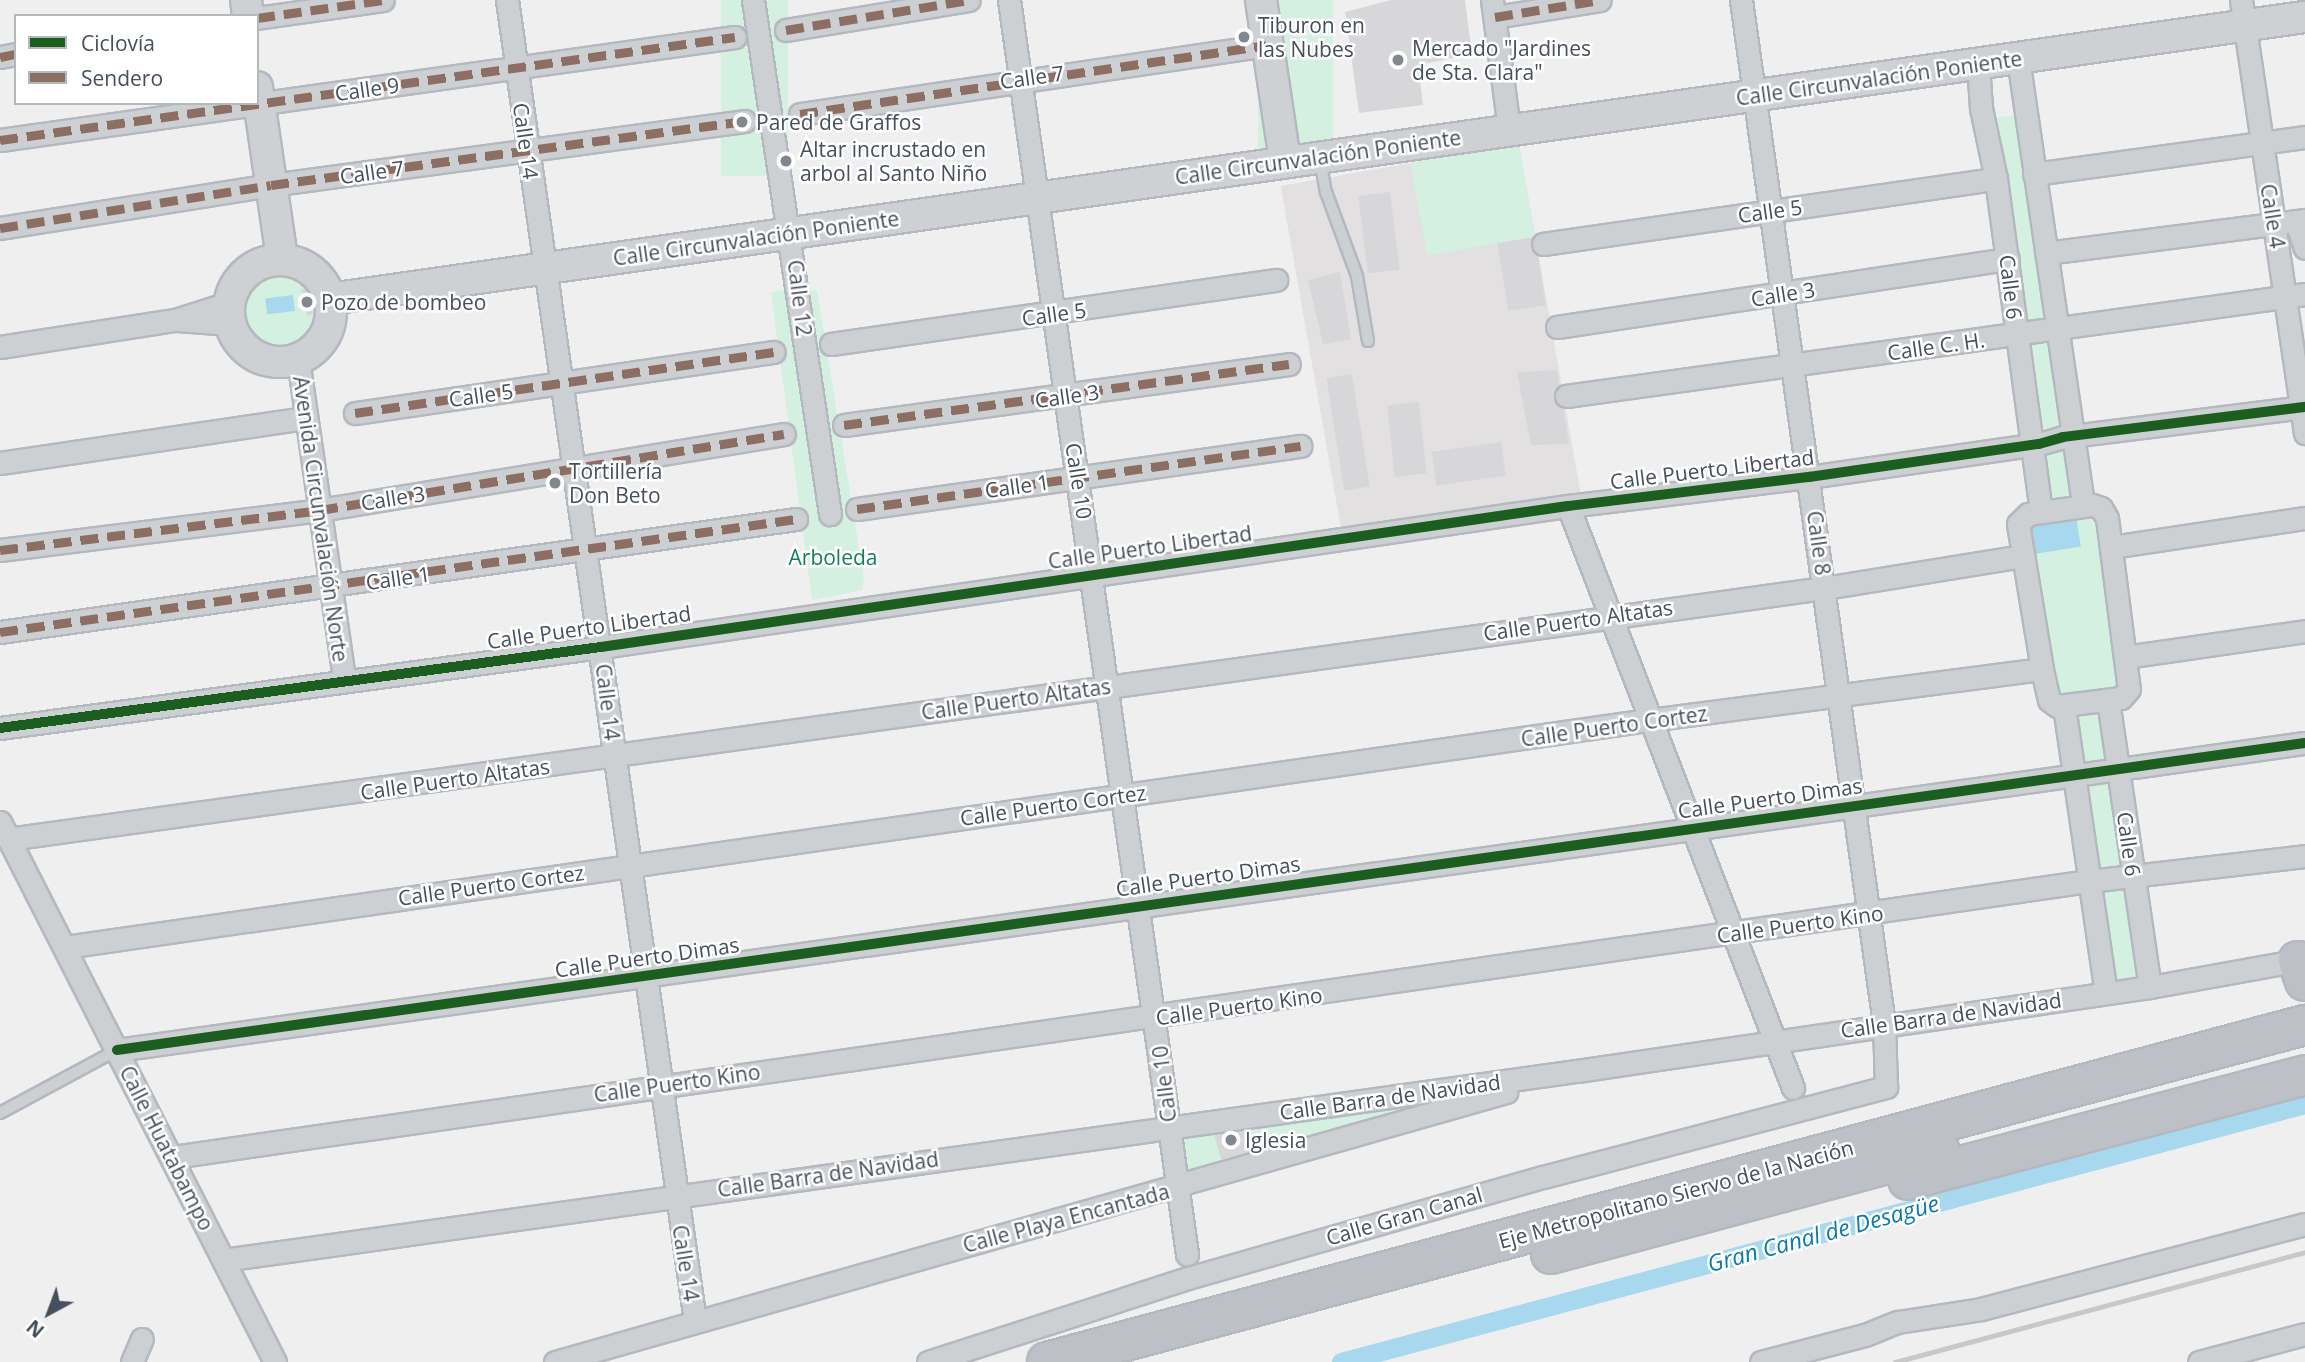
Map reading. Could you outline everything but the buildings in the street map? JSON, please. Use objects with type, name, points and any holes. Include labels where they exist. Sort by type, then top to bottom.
[{"type":"highway","points":[[1373,1276],[1406,1257],[1520,1210],[1930,1103],[2305,1017]]},
{"type":"highway","name":"Eje Metropolitano Siervo de la Nación","points":[[1047,1362],[2305,1025]]},
{"type":"highway","name":"Eje Metropolitano Siervo de la Nación","points":[[1143,1362],[1706,1216],[2305,1048]]},
{"type":"highway","points":[[1706,1216],[1764,1213],[1936,1175],[2305,1075]]},
{"type":"street","points":[[259,18],[383,0]]},
{"type":"street","name":"Calle 14","points":[[507,0],[695,1321]]},
{"type":"street","name":"Calle 12","points":[[753,0],[791,232],[830,514]]},
{"type":"street","points":[[786,30],[969,0]]},
{"type":"street","name":"Calle 10","points":[[1009,0],[1140,905],[1187,1254]]},
{"type":"street","points":[[1261,0],[1285,161]]},
{"type":"street","points":[[1509,130],[1494,9],[1600,0]]},
{"type":"street","name":"Calle 8","points":[[1741,0],[1884,1024],[1886,1087]]},
{"type":"street","name":"Calle Circunvalación Poniente","points":[[330,299],[2018,58],[2243,12],[2305,17]]},
{"type":"street","name":"Calle 4","points":[[2243,12],[2261,143],[2292,222],[2305,433]]},
{"type":"street","name":"Calle 9","points":[[259,95],[516,69],[735,37]]},
{"type":"street","name":"Calle 7","points":[[800,114],[1020,78],[1266,45]]},
{"type":"street","name":"Calle 6","points":[[2018,58],[2083,505],[2098,506],[2105,512],[2111,547],[2126,657],[2118,696],[2119,770],[2150,988]]},
{"type":"street","name":"Calle 6","points":[[1978,64],[1980,108],[1996,179],[2008,259],[2040,512]]},
{"type":"street","points":[[259,102],[282,259]]},
{"type":"street","name":"Calle 9","points":[[0,140],[201,105]]},
{"type":"street","name":"Calle 7","points":[[0,228],[271,185],[745,121]]},
{"type":"street","points":[[2034,174],[2305,137]]},
{"type":"street","name":"Calle 5","points":[[1544,244],[1996,179]]},
{"type":"street","points":[[2046,253],[2292,222],[2305,248]]},
{"type":"street","points":[[282,259],[310,270],[330,299],[326,336],[298,359],[263,359],[247,350],[230,313],[245,273],[260,264],[282,259]]},
{"type":"street","name":"Calle 3","points":[[1557,327],[2008,259]]},
{"type":"street","name":"Calle 5","points":[[831,344],[1055,314],[1276,279]]},
{"type":"street","name":"Calle C. H.","points":[[1566,396],[2017,335],[2057,325],[2295,295]]},
{"type":"street","points":[[0,346],[230,313]]},
{"type":"street","name":"Calle 5","points":[[355,413],[774,352]]},
{"type":"street","name":"Avenida Circunvalación Norte","points":[[298,359],[344,679]]},
{"type":"street","name":"Calle 3","points":[[844,425],[1289,364]]},
{"type":"street","name":"Calle Puerto Libertad","points":[[0,728],[600,646],[1568,506],[1809,477],[2032,445],[2073,435],[2303,408]]},
{"type":"street","points":[[0,463],[306,418]]},
{"type":"street","name":"Calle 3","points":[[0,550],[320,510],[785,433]]},
{"type":"street","name":"Calle 1","points":[[857,509],[1301,446]]},
{"type":"street","points":[[2083,505],[2040,512],[2020,520],[2023,556],[2042,669],[2058,705],[2074,776],[2106,993]]},
{"type":"street","points":[[1568,506],[1689,828],[1776,1039],[1793,1088]]},
{"type":"street","points":[[2111,547],[2305,518]]},
{"type":"street","name":"Calle 1","points":[[0,632],[332,588],[796,519]]},
{"type":"street","name":"Calle Puerto Altatas","points":[[4,831],[615,757],[1611,615],[1825,588],[2023,556]]},
{"type":"street","points":[[2126,657],[2305,631]]},
{"type":"street","name":"Calle Puerto Cortez","points":[[65,947],[629,864],[1649,720],[2042,669]]},
{"type":"street","points":[[2058,705],[2118,696]]},
{"type":"street","name":"Calle Puerto Dimas","points":[[117,1050],[2305,743]]},
{"type":"street","name":"Calle Huatabampo","points":[[4,831],[173,1157],[275,1362]]},
{"type":"street","name":"Calle Puerto Kino","points":[[173,1157],[660,1084],[1156,1018],[2089,881],[2305,856]]},
{"type":"street","name":"Calle Barra de Navidad","points":[[223,1260],[1577,1071],[1776,1039],[2303,967]]},
{"type":"street","name":"Calle Playa Encantada","points":[[555,1362],[1176,1188],[1577,1071]]},
{"type":"street","name":"Calle Gran Canal","points":[[928,1362],[1201,1274],[1543,1177],[1886,1087]]},
{"type":"street","points":[[1761,1362],[1865,1335],[1898,1322],[2007,1303],[2305,1224]]},
{"type":"street","points":[[2199,1362],[2305,1334]]},
{"type":"street","points":[[132,1362],[142,1339]]},
{"type":"lane","points":[[1320,156],[1326,192],[1357,276],[1368,341]]},
{"type":"lane","points":[[0,1112],[117,1050]]},
{"type":"shaded area","points":[[1519,144],[1580,493],[1342,535],[1281,186]]},
{"type":"green space","points":[[721,0],[788,0],[788,176],[721,176]]},
{"type":"green space","points":[[1258,0],[1333,0],[1333,156],[1258,156]]},
{"type":"green space","points":[[2025,113],[2082,507],[2111,547],[2133,699],[2109,702],[2148,983],[2106,991],[2065,705],[2050,706],[2024,553],[2038,512],[1983,120]]},
{"type":"green space","points":[[1519,144],[1535,237],[1427,256],[1411,163]]},
{"type":"green space","points":[[280,260],[299,264],[316,275],[327,292],[331,311],[327,330],[316,347],[299,358],[280,362],[261,358],[244,347],[233,330],[229,311],[233,292],[244,275],[261,264]]},
{"type":"green space","name":"Arboleda","points":[[795,288],[817,291],[864,578],[862,590],[812,600],[771,292]]},
{"type":"green space","points":[[1443,1093],[1446,1104],[1178,1182],[1173,1132]]},
{"type":"water","points":[[293,295],[295,311],[267,314],[265,298]]},
{"type":"water","points":[[2076,516],[2081,547],[2032,554],[2028,524]]},
{"type":"waterway","name":"Gran Canal de Desagüe","points":[[1341,1362],[2305,1104]]},
{"type":"railway","points":[[1895,1362],[2305,1252]]},
{"type":"marked path","points":[[259,18],[383,0]]},
{"type":"marked path","points":[[786,30],[969,0]]},
{"type":"marked path","points":[[1495,17],[1600,0]]},
{"type":"marked path","points":[[259,104],[735,37]]},
{"type":"marked path","points":[[800,114],[1266,45]]},
{"type":"marked path","points":[[0,57],[14,54]]},
{"type":"marked path","points":[[0,140],[250,105]]},
{"type":"marked path","points":[[0,228],[271,185],[745,121]]},
{"type":"marked path","points":[[355,413],[774,352]]},
{"type":"marked path","points":[[844,425],[1289,364]]},
{"type":"marked path","points":[[0,550],[320,510],[784,434]]},
{"type":"marked path","points":[[857,509],[1301,446]]},
{"type":"marked path","points":[[0,632],[796,519]]},
{"type":"cycle path","points":[[0,728],[601,647],[1568,506],[1809,477],[2039,444],[2063,437],[2305,407]]},
{"type":"cycle path","points":[[117,1050],[2305,743]]},
{"type":"place","name":"Tiburon en las Nubes","points":[[1244,37]]},
{"type":"place","name":"Mercado \"Jardines de Sta. Clara\"","points":[[1398,60]]},
{"type":"place","name":"Pared de Graffos","points":[[742,122]]},
{"type":"place","name":"Altar incrustado en arbol al Santo Niño","points":[[786,161]]},
{"type":"place","name":"Pozo de bombeo","points":[[307,302]]},
{"type":"place","name":"Tortillería Don Beto","points":[[555,483]]},
{"type":"place","name":"Iglesia","points":[[1231,1140]]}]
